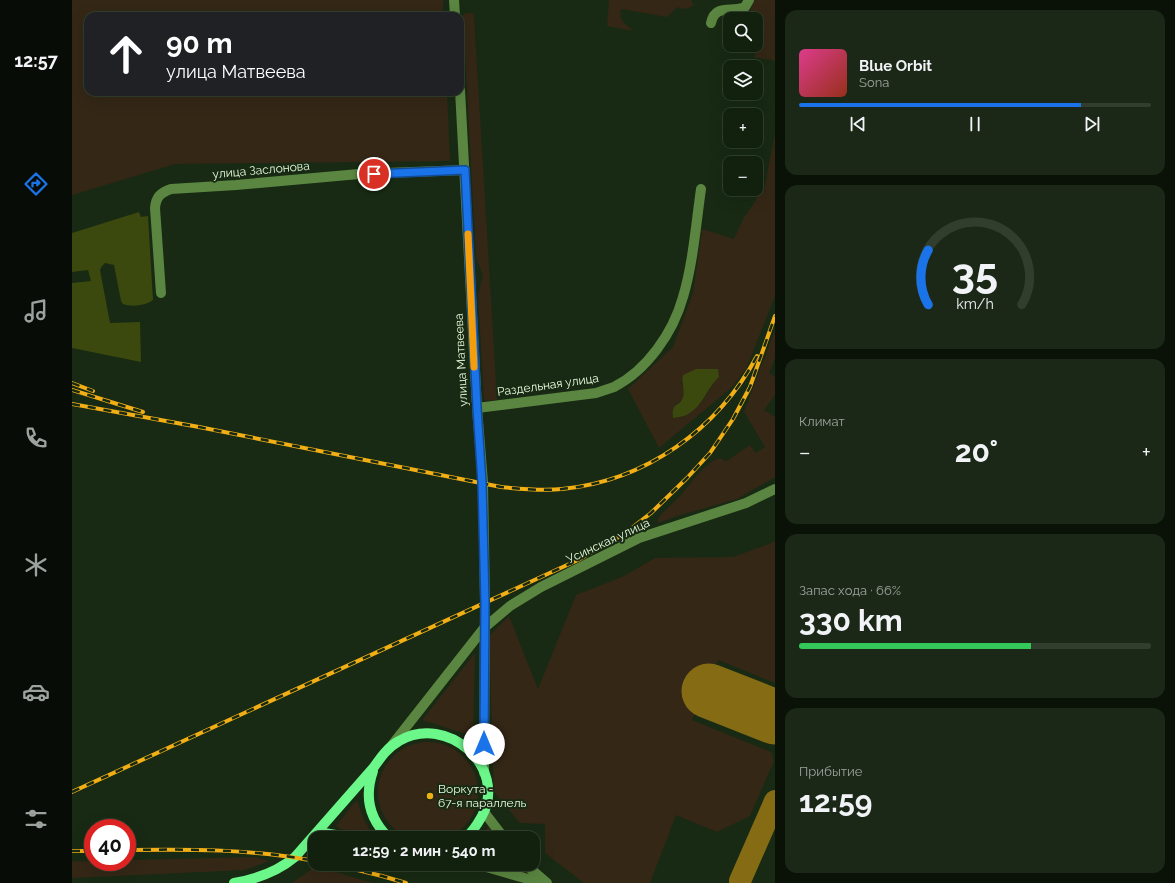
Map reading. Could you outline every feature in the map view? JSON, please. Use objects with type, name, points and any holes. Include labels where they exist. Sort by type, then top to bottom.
[{"type":"main road","points":[[319,831],[391,747],[400,740],[412,735],[425,733],[438,734],[455,740],[471,751],[479,761],[487,786],[487,801],[484,812],[471,831]]},
{"type":"main road","points":[[374,767],[368,787],[370,807],[377,824],[383,831]]},
{"type":"main road","points":[[234,883],[259,880],[287,864],[308,843]]},
{"type":"street","points":[[454,0],[455,12]]},
{"type":"street","points":[[712,23],[714,15],[720,10],[741,9],[746,7],[749,0]]},
{"type":"street","name":"улица Матвеева","points":[[460,96],[482,483],[484,773]]},
{"type":"street","name":"улица Заслонова","points":[[160,293],[156,200],[165,191],[171,189],[359,174],[465,170]]},
{"type":"street","name":"Раздельная улица","points":[[477,408],[596,393],[613,387],[639,369],[662,341],[677,315],[683,298],[689,271],[701,189]]},
{"type":"street","name":"Усинская улица","points":[[391,747],[484,628],[510,606],[541,587],[639,538],[746,503],[775,489]]},
{"type":"street","points":[[484,812],[499,831]]},
{"type":"street","points":[[500,871],[542,883]]},
{"type":"street","points":[[533,871],[547,883]]},
{"type":"shaded area","points":[[72,0],[443,0],[443,12],[84,12],[84,96],[447,96],[450,161],[175,164],[72,195]]},
{"type":"shaded area","points":[[609,0],[691,0],[694,5],[686,9],[677,7],[667,17],[621,9],[620,13],[622,19],[634,31],[607,26]]},
{"type":"shaded area","points":[[753,0],[775,0],[775,61],[754,57],[756,52],[763,52],[763,12],[750,12]]},
{"type":"shaded area","points":[[473,13],[474,16],[497,400],[484,401],[478,295],[483,275],[476,258],[464,14]]},
{"type":"shaded area","points":[[775,133],[775,296],[746,369],[731,388],[659,448],[628,389],[673,347],[693,293],[702,229],[734,239],[743,219],[756,200],[757,196],[763,196]],"holes":[[[719,377],[714,382],[703,400],[675,405],[684,395],[681,381]]]},
{"type":"shaded area","points":[[139,212],[141,217],[148,216],[153,300],[146,304],[123,304],[121,301],[114,265],[105,263],[100,270],[110,323],[140,322],[141,362],[72,348],[72,283],[91,281],[88,270],[72,272],[72,233]]},
{"type":"shaded area","points":[[775,330],[775,358],[769,373],[775,377],[775,395],[764,410],[775,417],[775,477],[737,499],[658,523],[658,518],[710,463],[721,458],[724,461],[727,461],[750,445],[756,453],[765,447],[744,412]]},
{"type":"shaded area","points":[[696,369],[718,369],[719,377],[693,411],[685,416],[673,418],[673,409],[683,397],[683,375]]},
{"type":"shaded area","points":[[775,541],[775,683],[718,660],[692,720],[771,752],[774,761],[750,816],[717,832],[676,815],[650,883],[584,883],[545,853],[545,824],[520,823],[494,792],[489,636],[509,616],[538,689],[576,595],[624,576],[655,558],[733,557]]},
{"type":"shaded area","points":[[475,653],[473,736],[422,720]]},
{"type":"shaded area","points":[[428,742],[447,745],[464,756],[475,773],[478,792],[475,811],[464,828],[460,831],[396,831],[386,820],[381,811],[378,792],[381,773],[392,756],[409,745]]},
{"type":"shaded area","points":[[357,801],[363,818],[370,831],[350,831],[340,829],[336,826]]},
{"type":"shaded area","points":[[490,825],[495,831],[484,831]]},
{"type":"shaded area","points":[[255,857],[269,861],[245,870],[72,878],[72,861],[84,861],[84,871],[136,871],[136,860]]},
{"type":"shaded area","points":[[309,871],[333,871],[373,883],[292,883]]},
{"type":"shaded area","points":[[516,871],[525,871],[527,874]]},
{"type":"taxiway","points":[[740,881],[775,801]]},
{"type":"runway","points":[[709,691],[775,717]]},
{"type":"railway","points":[[72,792],[578,560],[624,534],[651,513],[710,453],[733,419],[750,387],[775,316]]},
{"type":"railway","points":[[72,404],[199,427],[501,487],[532,490],[554,490],[593,484],[622,475],[650,463],[676,447],[700,428],[722,406],[741,382],[757,356]]},
{"type":"railway","points":[[72,383],[93,391]]},
{"type":"railway","points":[[72,390],[143,412]]},
{"type":"railway","points":[[136,850],[245,852],[308,860]]},
{"type":"railway","points":[[72,851],[84,851]]},
{"type":"railway","points":[[362,871],[406,883]]},
{"type":"slow traffic","points":[[468,234],[474,367]]},
{"type":"place","name":"Воркута - 67-я параллель","points":[[430,796]]},
{"type":"route","points":[[374,174],[465,170],[482,483],[485,602],[484,744]]}]
